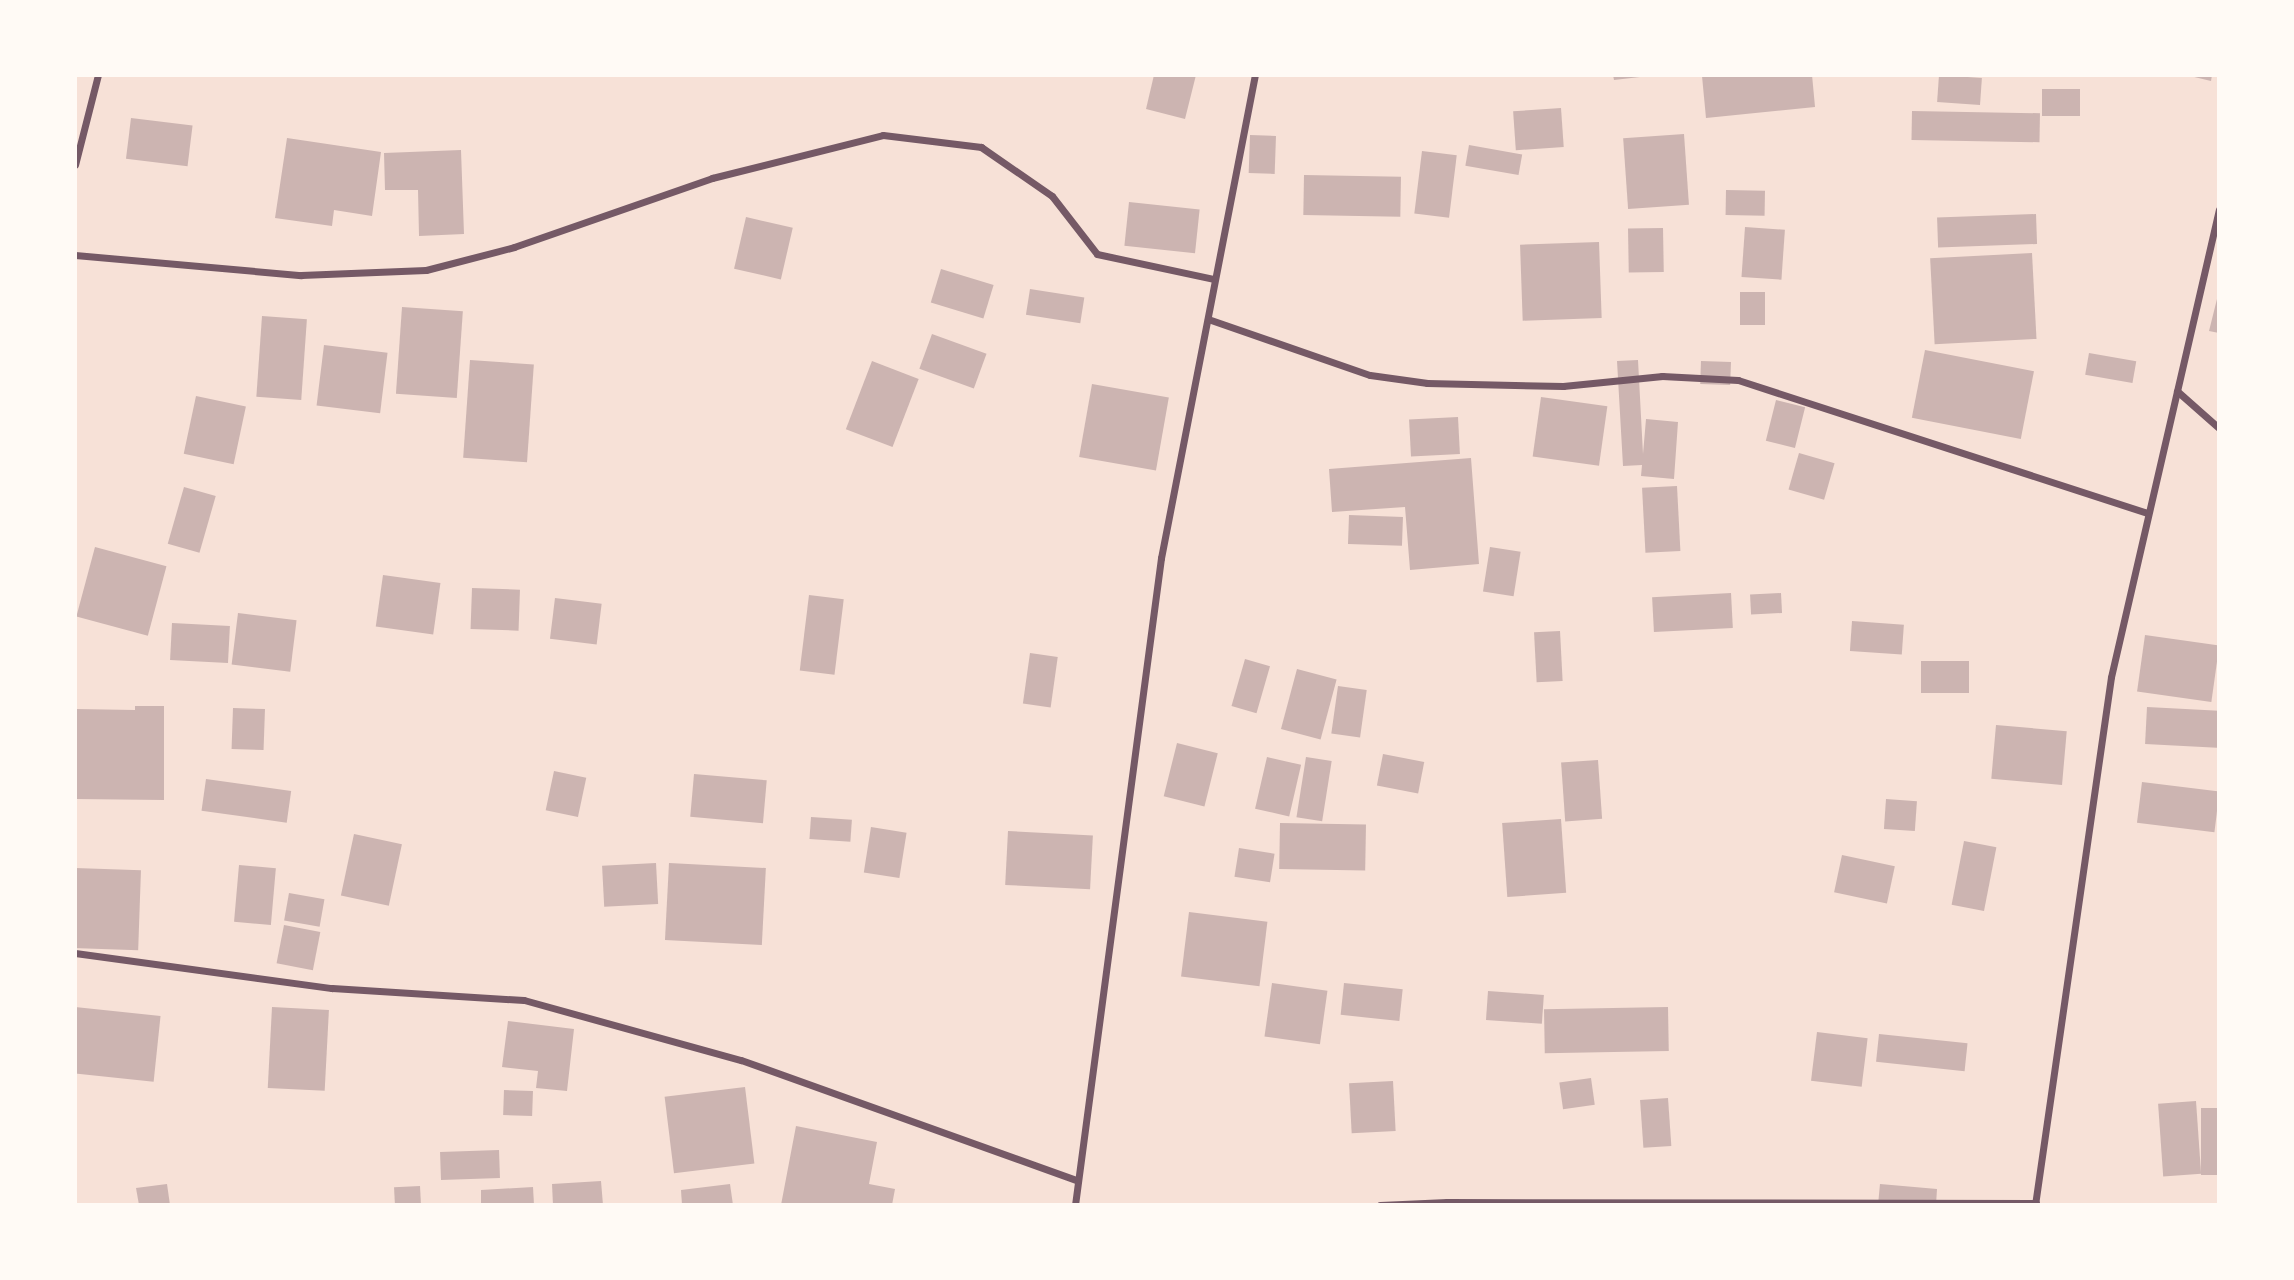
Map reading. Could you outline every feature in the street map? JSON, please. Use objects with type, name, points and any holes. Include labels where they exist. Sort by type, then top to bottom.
[{"type":"street","points":[[75,165],[98,75]]},
{"type":"street","points":[[1075,1205],[1161,558],[1255,75]]},
{"type":"street","points":[[75,254],[301,275],[426,270],[514,247],[712,178],[883,135],[981,147],[1052,196],[1097,254],[1214,279]]},
{"type":"street","points":[[1380,1205],[1447,1202],[2036,1204],[2110,677],[2219,209]]},
{"type":"street","points":[[1208,319],[1370,375],[1427,383],[1563,386],[1662,376],[1738,380],[2148,513]]},
{"type":"street","points":[[2176,391],[2219,428]]},
{"type":"street","points":[[75,953],[332,988],[524,1000],[741,1060],[1077,1180]]},
{"type":"building","points":[[1154,75],[1196,75],[1185,119],[1146,109]]},
{"type":"building","points":[[1613,75],[1640,75],[1640,77],[1614,80]]},
{"type":"building","points":[[1812,75],[1815,107],[1706,118],[1702,76]]},
{"type":"building","points":[[1939,75],[1982,78],[1980,105],[1937,102]]},
{"type":"building","points":[[2186,75],[2212,75],[2211,81]]},
{"type":"building","points":[[2042,89],[2080,89],[2080,116],[2042,116]]},
{"type":"building","points":[[1561,108],[1564,147],[1516,150],[1513,111]]},
{"type":"building","points":[[1912,111],[2040,113],[2039,142],[1911,140]]},
{"type":"building","points":[[131,118],[193,126],[188,166],[126,159]]},
{"type":"building","points":[[1684,134],[1689,205],[1628,209],[1623,138]]},
{"type":"building","points":[[1250,135],[1276,136],[1275,174],[1249,173]]},
{"type":"building","points":[[287,138],[381,152],[372,216],[334,210],[332,226],[275,218]]},
{"type":"building","points":[[1469,145],[1522,154],[1519,175],[1465,166]]},
{"type":"building","points":[[461,150],[464,234],[419,236],[418,190],[385,190],[384,153]]},
{"type":"building","points":[[1422,151],[1457,155],[1449,218],[1414,214]]},
{"type":"building","points":[[1304,175],[1401,177],[1400,217],[1303,215]]},
{"type":"building","points":[[1726,190],[1765,191],[1765,216],[1726,215]]},
{"type":"building","points":[[1129,202],[1200,209],[1195,253],[1124,246]]},
{"type":"building","points":[[2036,214],[2037,244],[1938,247],[1937,217]]},
{"type":"building","points":[[746,217],[793,228],[781,279],[734,269]]},
{"type":"building","points":[[1745,227],[1785,230],[1781,280],[1742,277]]},
{"type":"building","points":[[1663,228],[1664,272],[1629,273],[1628,229]]},
{"type":"building","points":[[1599,242],[1602,318],[1523,321],[1520,245]]},
{"type":"building","points":[[2032,253],[2037,339],[1935,344],[1930,258]]},
{"type":"building","points":[[941,269],[994,285],[983,319],[931,302]]},
{"type":"building","points":[[1030,289],[1084,298],[1080,323],[1026,315]]},
{"type":"building","points":[[2219,291],[2219,333],[2209,331]]},
{"type":"building","points":[[1740,292],[1765,292],[1765,325],[1740,325]]},
{"type":"building","points":[[402,307],[463,311],[457,398],[396,394]]},
{"type":"building","points":[[262,316],[307,319],[301,400],[256,397]]},
{"type":"building","points":[[932,334],[987,354],[974,389],[919,369]]},
{"type":"building","points":[[324,345],[388,353],[380,413],[317,406]]},
{"type":"building","points":[[1925,350],[2034,371],[2021,439],[1912,418]]},
{"type":"building","points":[[2089,353],[2136,361],[2132,383],[2085,375]]},
{"type":"building","points":[[470,360],[534,364],[527,462],[463,458]]},
{"type":"building","points":[[1638,360],[1643,454],[1646,419],[1678,422],[1674,479],[1641,476],[1642,465],[1623,466],[1617,361]]},
{"type":"building","points":[[872,361],[919,379],[893,447],[846,429]]},
{"type":"building","points":[[1701,361],[1731,362],[1730,385],[1700,384]]},
{"type":"building","points":[[1092,384],[1169,398],[1156,470],[1079,457]]},
{"type":"building","points":[[196,396],[246,407],[234,464],[184,454]]},
{"type":"building","points":[[1541,397],[1607,406],[1599,466],[1533,456]]},
{"type":"building","points":[[1776,400],[1805,407],[1795,448],[1766,441]]},
{"type":"building","points":[[1458,417],[1460,454],[1411,457],[1409,420]]},
{"type":"building","points":[[1799,453],[1835,463],[1824,500],[1789,490]]},
{"type":"building","points":[[1471,458],[1479,564],[1410,570],[1405,507],[1332,512],[1329,469]]},
{"type":"building","points":[[1677,486],[1680,551],[1645,553],[1642,488]]},
{"type":"building","points":[[184,487],[216,496],[199,553],[168,544]]},
{"type":"building","points":[[1349,515],[1403,517],[1402,546],[1348,544]]},
{"type":"building","points":[[95,547],[166,566],[148,636],[76,617]]},
{"type":"building","points":[[1490,547],[1521,552],[1514,596],[1483,591]]},
{"type":"building","points":[[383,575],[440,583],[433,635],[376,626]]},
{"type":"building","points":[[472,588],[520,590],[519,631],[471,629]]},
{"type":"building","points":[[1731,593],[1733,628],[1654,632],[1652,597]]},
{"type":"building","points":[[1781,593],[1782,613],[1751,615],[1750,595]]},
{"type":"building","points":[[809,595],[844,599],[834,675],[800,670]]},
{"type":"building","points":[[555,598],[602,604],[597,644],[550,639]]},
{"type":"building","points":[[238,613],[297,620],[290,672],[232,665]]},
{"type":"building","points":[[1852,621],[1904,625],[1902,655],[1850,651]]},
{"type":"building","points":[[172,623],[230,626],[228,663],[170,660]]},
{"type":"building","points":[[1560,631],[1563,681],[1537,682],[1534,632]]},
{"type":"building","points":[[2145,635],[2219,645],[2211,702],[2137,691]]},
{"type":"building","points":[[1030,653],[1058,657],[1051,707],[1023,704]]},
{"type":"building","points":[[1245,659],[1270,666],[1256,713],[1231,706]]},
{"type":"building","points":[[1921,661],[1969,661],[1969,693],[1921,693]]},
{"type":"building","points":[[1297,669],[1337,680],[1321,739],[1281,729]]},
{"type":"building","points":[[1338,686],[1367,690],[1360,738],[1331,734]]},
{"type":"building","points":[[135,706],[164,706],[164,800],[75,799],[75,709],[135,710]]},
{"type":"building","points":[[2147,707],[2219,711],[2217,748],[2145,744]]},
{"type":"building","points":[[233,708],[265,709],[264,750],[232,749]]},
{"type":"building","points":[[1996,725],[2067,731],[2062,785],[1991,779]]},
{"type":"building","points":[[1177,743],[1218,753],[1204,807],[1164,796]]},
{"type":"building","points":[[1383,754],[1424,762],[1418,793],[1377,785]]},
{"type":"building","points":[[1267,757],[1301,765],[1289,817],[1255,809]]},
{"type":"building","points":[[1306,757],[1332,761],[1322,821],[1296,817]]},
{"type":"building","points":[[1598,760],[1602,819],[1565,821],[1561,763]]},
{"type":"building","points":[[554,771],[586,778],[578,817],[546,810]]},
{"type":"building","points":[[694,774],[767,780],[763,823],[690,817]]},
{"type":"building","points":[[206,779],[291,791],[287,823],[202,811]]},
{"type":"building","points":[[2142,782],[2219,791],[2214,832],[2137,823]]},
{"type":"building","points":[[1886,799],[1917,801],[1915,831],[1884,829]]},
{"type":"building","points":[[811,817],[852,820],[850,842],[809,839]]},
{"type":"building","points":[[1561,819],[1566,893],[1507,897],[1502,823]]},
{"type":"building","points":[[1280,823],[1366,825],[1365,870],[1279,869]]},
{"type":"building","points":[[871,827],[907,833],[899,878],[864,872]]},
{"type":"building","points":[[1008,831],[1093,835],[1090,889],[1005,885]]},
{"type":"building","points":[[354,834],[402,844],[389,906],[341,896]]},
{"type":"building","points":[[1964,841],[1996,847],[1984,911],[1952,905]]},
{"type":"building","points":[[1239,848],[1275,854],[1270,882],[1234,877]]},
{"type":"building","points":[[1842,855],[1895,866],[1887,903],[1834,892]]},
{"type":"building","points":[[656,863],[658,904],[604,907],[602,866]]},
{"type":"building","points":[[669,863],[766,868],[762,945],[665,940]]},
{"type":"building","points":[[239,865],[276,868],[271,925],[234,922]]},
{"type":"building","points":[[75,868],[141,870],[138,950],[75,948]]},
{"type":"building","points":[[289,893],[324,899],[320,927],[284,921]]},
{"type":"building","points":[[1189,912],[1267,922],[1259,986],[1181,977]]},
{"type":"building","points":[[284,925],[320,932],[313,970],[277,963]]},
{"type":"building","points":[[1272,983],[1327,991],[1320,1044],[1264,1036]]},
{"type":"building","points":[[1344,983],[1403,989],[1399,1021],[1341,1015]]},
{"type":"building","points":[[1488,991],[1544,995],[1542,1024],[1486,1020]]},
{"type":"building","points":[[75,1007],[161,1016],[154,1082],[75,1073]]},
{"type":"building","points":[[272,1007],[329,1010],[325,1091],[268,1088]]},
{"type":"building","points":[[1668,1007],[1669,1051],[1545,1053],[1544,1009]]},
{"type":"building","points":[[508,1021],[574,1029],[567,1091],[536,1088],[538,1071],[502,1067]]},
{"type":"building","points":[[1817,1032],[1868,1038],[1862,1087],[1811,1081]]},
{"type":"building","points":[[1879,1034],[1968,1043],[1965,1071],[1876,1062]]},
{"type":"building","points":[[1591,1078],[1595,1105],[1563,1109],[1559,1082]]},
{"type":"building","points":[[1393,1081],[1396,1131],[1352,1133],[1349,1083]]},
{"type":"building","points":[[745,1087],[754,1163],[674,1173],[665,1097]]},
{"type":"building","points":[[504,1090],[533,1091],[532,1116],[503,1115]]},
{"type":"building","points":[[1668,1098],[1671,1146],[1643,1148],[1640,1100]]},
{"type":"building","points":[[2196,1101],[2201,1174],[2163,1176],[2158,1104]]},
{"type":"building","points":[[2201,1108],[2219,1108],[2219,1175],[2201,1175]]},
{"type":"building","points":[[796,1126],[877,1142],[869,1184],[895,1189],[892,1205],[781,1205]]},
{"type":"building","points":[[499,1150],[500,1178],[441,1180],[440,1152]]},
{"type":"building","points":[[601,1181],[603,1205],[553,1205],[552,1184]]},
{"type":"building","points":[[167,1184],[170,1205],[139,1205],[136,1188]]},
{"type":"building","points":[[730,1184],[733,1205],[682,1205],[681,1190]]},
{"type":"building","points":[[1880,1184],[1937,1189],[1936,1205],[1878,1205]]},
{"type":"building","points":[[420,1186],[421,1205],[395,1205],[394,1187]]},
{"type":"building","points":[[533,1187],[534,1205],[481,1205],[481,1190]]}]
